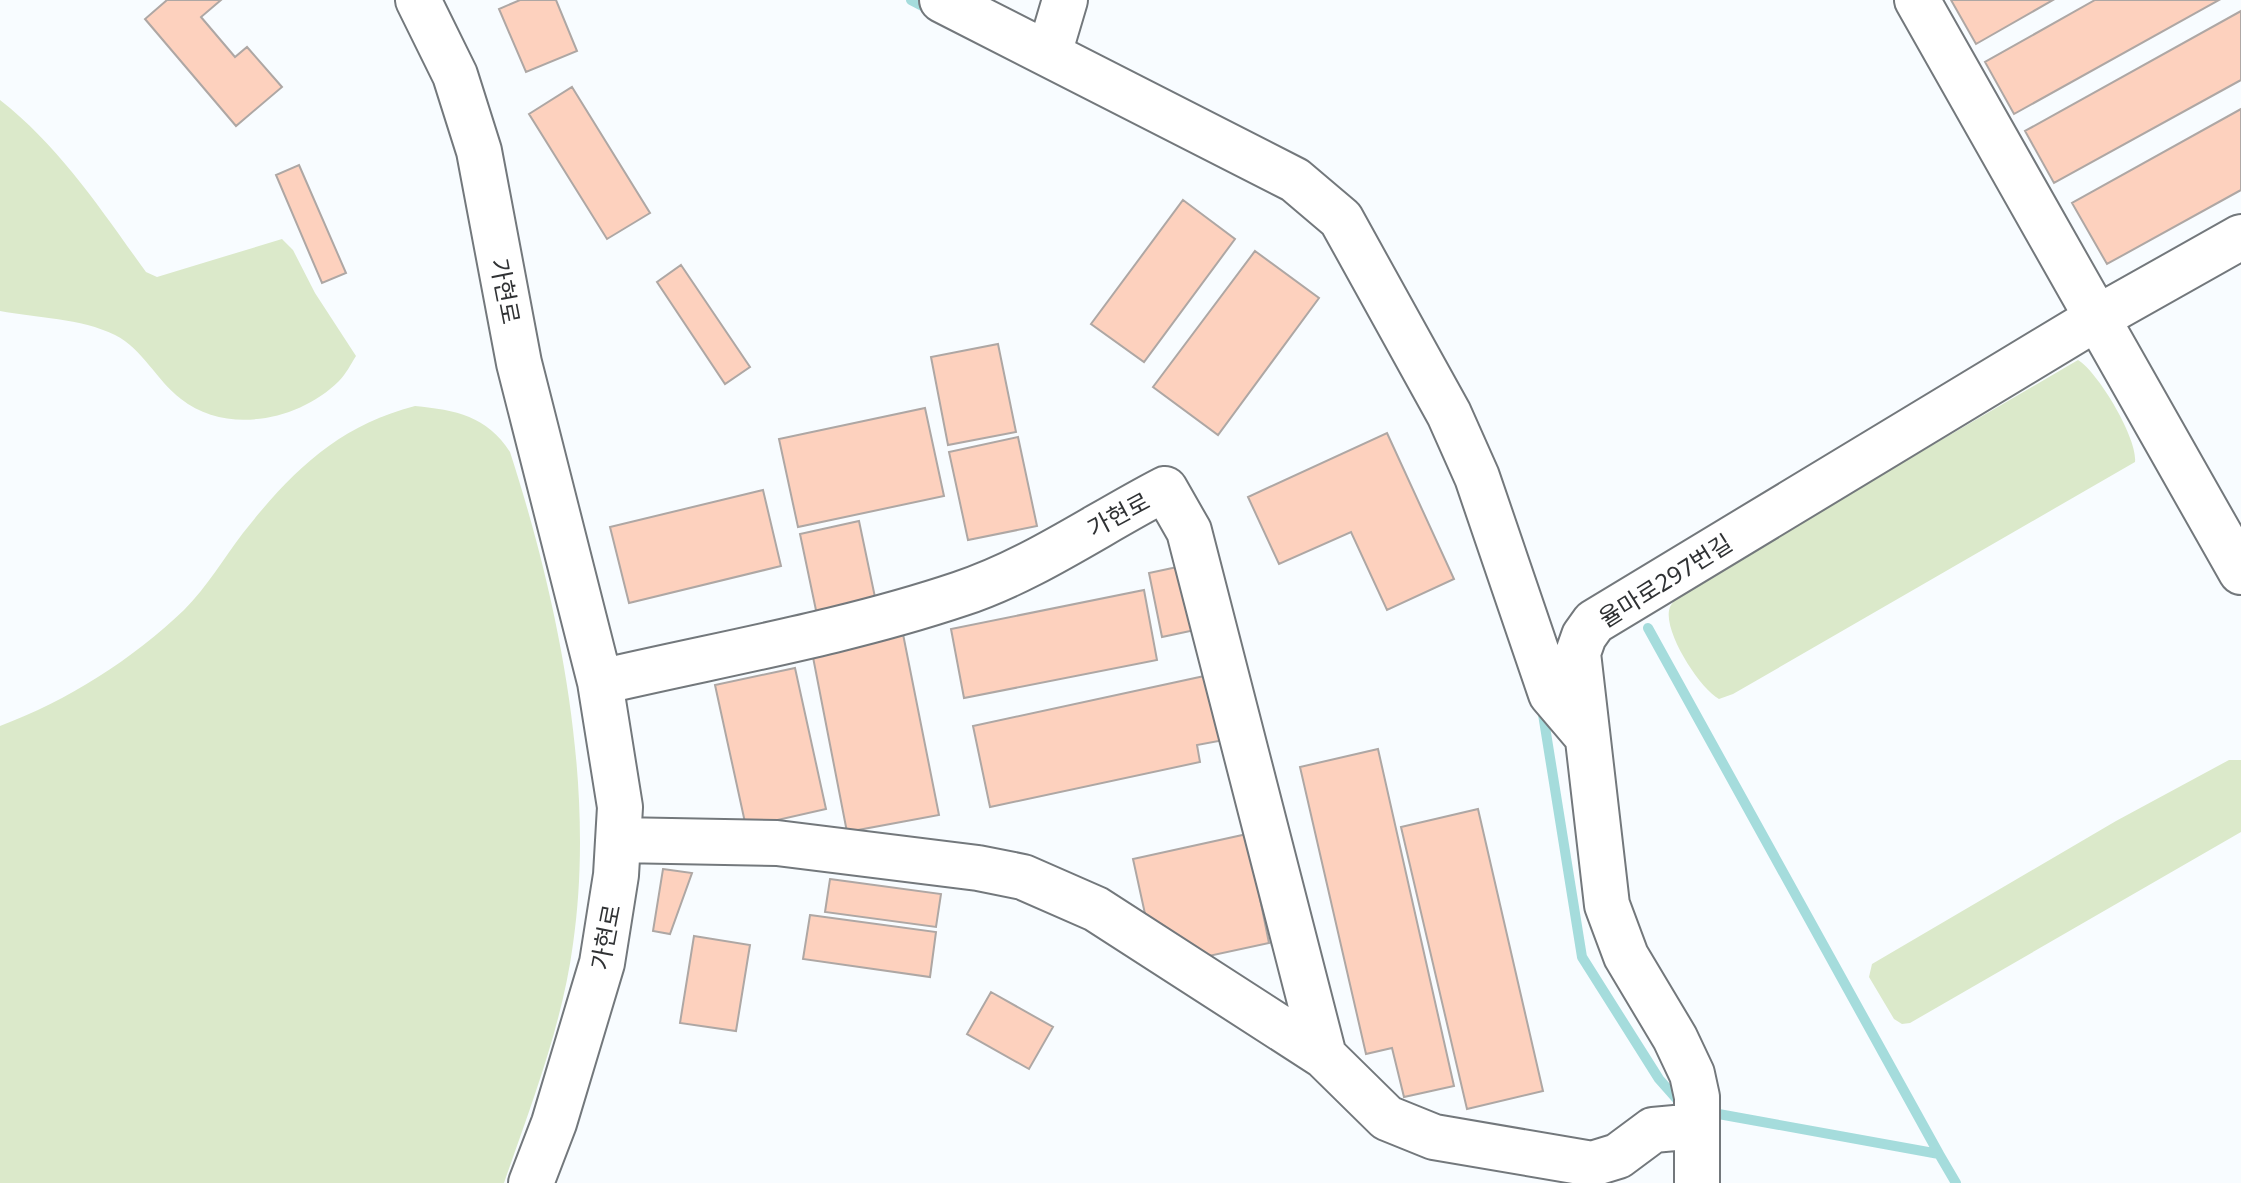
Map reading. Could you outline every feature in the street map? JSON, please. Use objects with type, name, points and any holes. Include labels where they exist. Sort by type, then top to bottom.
[{"type":"street","name":"가현로","points":[[418,0],[455,75],[479,151],[519,363],[600,682],[620,807],[602,963],[554,1123],[531,1183]]},
{"type":"street","points":[[942,0],[1295,180],[1341,219],[1449,414],[1477,477],[1551,694],[1585,734]]},
{"type":"street","points":[[1049,54],[1065,0]]},
{"type":"street","points":[[1917,0],[2241,572]]},
{"type":"street","name":"율마로297번길","points":[[1697,1183],[1697,1097],[1685,1057],[1626,956],[1607,905],[1578,653],[1594,622],[2097,318],[2241,237]]},
{"type":"street","name":"가현로","points":[[600,682],[826,630],[960,594],[1029,566],[1097,524],[1165,489],[1189,531],[1324,1056]]},
{"type":"street","points":[[618,840],[777,843],[978,868],[1023,877],[1096,909],[1324,1056],[1387,1118],[1434,1137],[1592,1164],[1618,1156],[1653,1130],[1697,1126]]},
{"type":"green space","points":[[0,100],[61,159],[146,272],[157,277],[282,239],[293,250],[315,293],[356,356],[342,378],[323,395],[283,414],[240,420],[219,417],[181,399],[134,348],[115,335],[73,322],[0,311]]},
{"type":"green space","points":[[2078,360],[2106,391],[2124,423],[2135,462],[1733,694],[1719,699],[1702,684],[1684,658],[1671,629],[1670,607],[1675,599],[1688,588]]},
{"type":"green space","points":[[415,406],[469,417],[491,430],[510,452],[544,570],[558,632],[576,758],[580,821],[579,883],[568,975],[544,1065],[504,1183],[0,1183],[0,726],[50,704],[121,662],[184,610],[261,511],[318,454],[363,426]]},
{"type":"green space","points":[[2229,760],[2241,760],[2241,832],[1910,1023],[1902,1024],[1894,1019],[1869,977],[1872,964],[2116,821]]},
{"type":"building","points":[[167,0],[221,0],[201,17],[235,57],[247,47],[282,87],[236,126],[145,19]]},
{"type":"building","points":[[520,0],[556,0],[577,51],[526,72],[499,9]]},
{"type":"building","points":[[1951,0],[2053,0],[1976,44]]},
{"type":"building","points":[[2095,0],[2219,0],[2014,114],[1985,62]]},
{"type":"building","points":[[2241,11],[2241,80],[2054,183],[2025,131]]},
{"type":"building","points":[[572,87],[650,213],[607,239],[529,114]]},
{"type":"building","points":[[2241,109],[2241,190],[2107,264],[2072,203]]},
{"type":"building","points":[[299,165],[346,273],[322,283],[276,175]]},
{"type":"building","points":[[1183,200],[1235,239],[1144,362],[1091,324]]},
{"type":"building","points":[[1255,251],[1319,298],[1218,435],[1153,387]]},
{"type":"building","points":[[681,265],[750,367],[725,384],[657,282]]},
{"type":"building","points":[[998,344],[1016,432],[948,445],[931,357]]},
{"type":"building","points":[[925,408],[944,496],[798,527],[779,439]]},
{"type":"building","points":[[1387,433],[1454,579],[1387,610],[1351,532],[1279,564],[1248,497]]},
{"type":"building","points":[[1018,437],[1037,526],[968,540],[949,452]]},
{"type":"building","points":[[763,490],[781,566],[629,603],[610,527]]},
{"type":"building","points":[[859,521],[876,602],[817,615],[800,534]]},
{"type":"building","points":[[1182,566],[1195,630],[1162,637],[1149,573]]},
{"type":"building","points":[[1144,590],[1157,660],[964,698],[951,629]]},
{"type":"building","points":[[903,634],[939,815],[847,832],[812,652]]},
{"type":"building","points":[[795,668],[826,809],[746,827],[715,685]]},
{"type":"building","points":[[1209,675],[1224,740],[1197,745],[1200,762],[990,807],[973,726]]},
{"type":"building","points":[[1378,749],[1454,1086],[1404,1097],[1392,1048],[1366,1054],[1300,767]]},
{"type":"building","points":[[1478,809],[1543,1091],[1467,1109],[1401,827]]},
{"type":"building","points":[[1247,834],[1269,943],[1195,959],[1147,923],[1133,859]]},
{"type":"building","points":[[663,869],[692,873],[670,934],[653,931]]},
{"type":"building","points":[[830,879],[941,894],[936,927],[825,912]]},
{"type":"building","points":[[810,915],[936,932],[930,977],[803,959]]},
{"type":"building","points":[[694,936],[750,945],[736,1031],[680,1023]]},
{"type":"building","points":[[991,992],[1053,1027],[1029,1069],[967,1034]]},
{"type":"waterway","points":[[911,0],[934,12]]},
{"type":"waterway","points":[[1648,628],[1939,1154]]},
{"type":"waterway","points":[[1542,708],[1582,957],[1659,1079],[1682,1105]]},
{"type":"waterway","points":[[1713,1113],[1939,1154],[1956,1183]]}]
